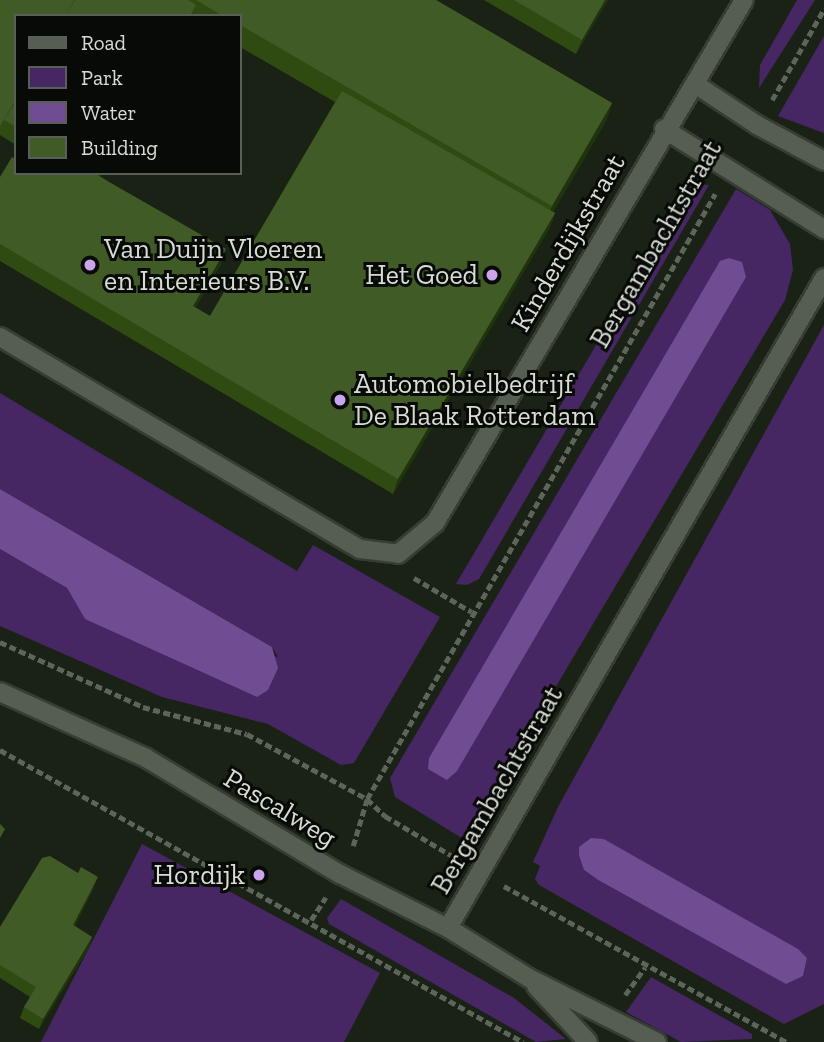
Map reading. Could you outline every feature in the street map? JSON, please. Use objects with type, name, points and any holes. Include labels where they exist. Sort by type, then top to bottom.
[{"type":"street","name":"Kinderdijkstraat","points":[[398,554],[435,523],[664,129],[695,84],[744,0]]},
{"type":"street","points":[[695,84],[757,125],[824,161]]},
{"type":"street","points":[[664,129],[824,229]]},
{"type":"street","name":"Bergambachtstraat","points":[[448,928],[824,278]]},
{"type":"street","points":[[0,337],[360,549],[398,554]]},
{"type":"street","name":"Pascalweg","points":[[0,692],[146,758],[340,874],[448,928],[529,978],[657,1042]]},
{"type":"street","name":"Pascalweg","points":[[529,978],[588,1042]]},
{"type":"path","name":"Bergambachtstraat","points":[[757,125],[824,9]]},
{"type":"path","name":"Bergambachtstraat","points":[[368,799],[472,612],[730,168]]},
{"type":"path","points":[[398,554],[414,578],[472,612]]},
{"type":"path","name":"Pascalweg","points":[[0,642],[143,707],[247,734],[368,799]]},
{"type":"path","points":[[0,750],[523,1042]]},
{"type":"path","points":[[645,967],[787,1042]]},
{"type":"green space","points":[[797,0],[815,0],[759,88],[760,65]]},
{"type":"green space","points":[[824,36],[824,133],[778,116]]},
{"type":"green space","points":[[691,183],[709,185],[479,579],[467,585],[456,584]]},
{"type":"green space","points":[[736,189],[770,210],[790,244],[793,270],[785,300],[465,840],[395,797],[390,778]]},
{"type":"green space","points":[[824,325],[824,1004],[784,1024],[539,885],[535,879],[540,866],[533,862],[558,807]],"holes":[[[604,839],[797,949],[807,958],[803,976],[785,983],[584,870]]]},
{"type":"green space","points":[[0,393],[297,571],[313,545],[440,617],[354,763],[341,765],[268,724],[162,697],[0,626],[0,549],[67,588],[85,619],[278,657],[272,647],[0,489]]},
{"type":"green space","points":[[142,844],[380,973],[344,1042],[41,1042]]},
{"type":"green space","points":[[341,899],[514,998],[566,1039],[536,1042],[329,924],[327,918]]},
{"type":"green space","points":[[651,977],[752,1034],[752,1039],[681,1042],[626,1012]]},
{"type":"water","points":[[729,258],[742,262],[746,277],[457,771],[447,780],[428,769],[429,758],[720,261]]},
{"type":"water","points":[[0,489],[272,647],[278,668],[268,690],[257,697],[85,619],[67,588],[0,549]]},
{"type":"water","points":[[591,838],[604,839],[798,949],[807,958],[803,976],[786,984],[598,880],[584,870],[579,855],[579,847]]},
{"type":"building","points":[[0,0],[74,0],[66,14],[14,14],[14,102],[0,126]]},
{"type":"building","points":[[75,0],[188,0],[196,5],[191,14],[66,14]]},
{"type":"building","points":[[196,0],[436,0],[612,103],[552,206],[242,26],[242,14],[220,14]]},
{"type":"building","points":[[514,0],[605,0],[582,40]]},
{"type":"building","points":[[342,91],[555,213],[398,479],[0,244],[0,177],[12,157],[14,175],[97,175],[226,249],[193,306],[210,316]]},
{"type":"building","points":[[14,104],[14,126],[4,120]]},
{"type":"building","points":[[0,824],[5,829],[0,838]]},
{"type":"building","points":[[50,856],[78,873],[81,867],[98,877],[73,925],[92,937],[43,1019],[24,1007],[36,987],[0,965],[0,927],[42,858]]},
{"type":"place","name":"Van Duijn Vloeren en Interieurs B.V.","points":[[90,265]]},
{"type":"place","name":"Het Goed","points":[[492,275]]},
{"type":"place","name":"Automobielbedrijf De Blaak Rotterdam","points":[[340,400]]},
{"type":"place","name":"Hordijk","points":[[259,875]]}]
